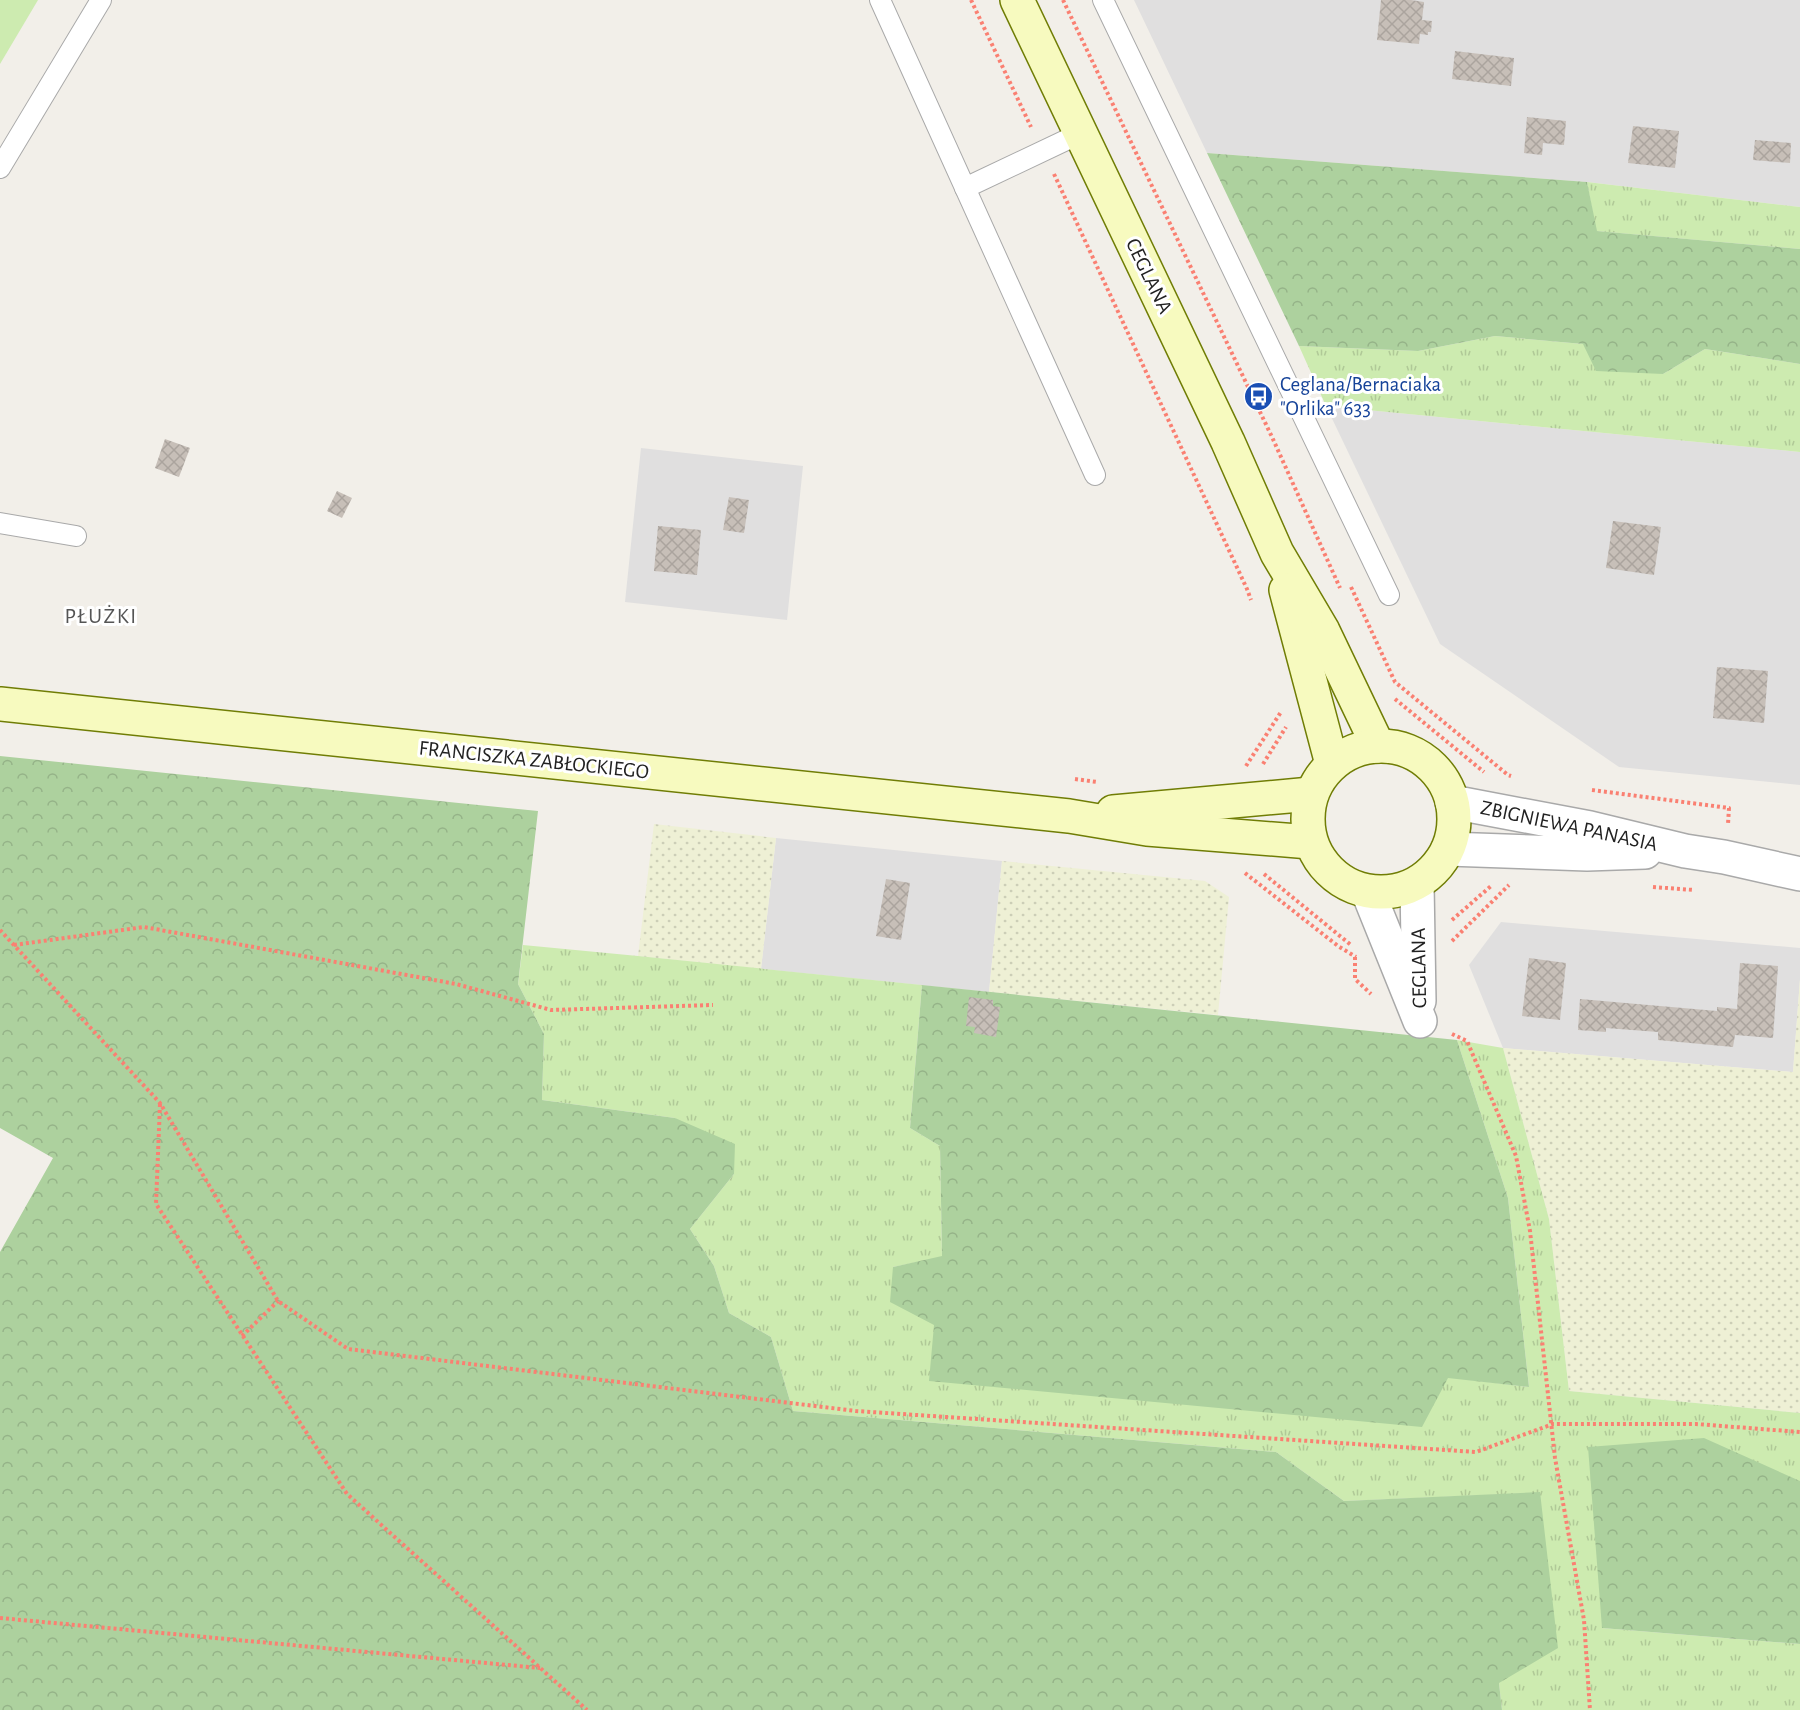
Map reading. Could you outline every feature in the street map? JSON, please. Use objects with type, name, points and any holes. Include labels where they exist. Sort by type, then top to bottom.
[{"type":"street","name":"CEGLANA","points":[[1017,0],[1228,442],[1277,553],[1323,632],[1378,746]]},
{"type":"street","name":"CEGLANA","points":[[1277,553],[1332,764]]},
{"type":"street","name":"FRANCISZKA ZABŁOCKIEGO","points":[[0,704],[1069,816],[1147,829],[1310,842]]},
{"type":"street","points":[[1378,746],[1403,749],[1425,761],[1442,779],[1452,802],[1454,826],[1448,849],[1436,869],[1417,884],[1393,892],[1368,892],[1343,883],[1323,865],[1310,842],[1307,818],[1311,794],[1320,778],[1332,764],[1354,751],[1378,746]]},
{"type":"street","name":"FRANCISZKA ZABŁOCKIEGO","points":[[1069,816],[1311,794]]},
{"type":"street","name":"ZBIGNIEWA PANASIA","points":[[1452,802],[1590,828],[1685,851],[1800,874]]},
{"type":"street","name":"ZBIGNIEWA PANASIA","points":[[1448,849],[1587,854],[1685,851]]},
{"type":"street","name":"CEGLANA","points":[[1417,884],[1406,952],[1420,1021]]},
{"type":"street","name":"CEGLANA","points":[[1368,892],[1406,952]]},
{"type":"lane","points":[[0,168],[100,0]]},
{"type":"lane","points":[[880,0],[1095,475]]},
{"type":"lane","points":[[1102,0],[1389,595]]},
{"type":"lane","points":[[965,188],[1081,133]]},
{"type":"lane","points":[[0,523],[76,536]]},
{"type":"path","points":[[971,0],[1247,589],[1254,610]]},
{"type":"path","points":[[1242,772],[1286,705]]},
{"type":"path","points":[[1508,775],[1519,777]]},
{"type":"path","points":[[1070,779],[1106,783]]},
{"type":"path","points":[[1588,790],[1729,808],[1724,857]]},
{"type":"path","points":[[1242,870],[1338,946],[1364,962],[1451,942],[1514,881]]},
{"type":"path","points":[[1642,886],[1698,890]]},
{"type":"path","points":[[14,945],[144,927],[456,984],[551,1010],[713,1005]]},
{"type":"path","points":[[0,930],[160,1103],[278,1301],[348,1348],[856,1411],[1476,1452],[1553,1424],[1696,1424],[1800,1432]]},
{"type":"path","points":[[1420,1021],[1467,1041],[1516,1156],[1530,1231],[1555,1458],[1584,1620],[1590,1710]]},
{"type":"path","points":[[160,1103],[156,1204],[347,1494],[587,1710]]},
{"type":"path","points":[[242,1336],[278,1301]]},
{"type":"path","points":[[0,1618],[541,1668]]},
{"type":"shaded area","points":[[1134,0],[1800,0],[1800,207],[1587,182],[1207,153]]},
{"type":"shaded area","points":[[1326,406],[1800,452],[1800,785],[1619,767],[1440,644]]},
{"type":"shaded area","points":[[641,448],[803,466],[787,620],[625,602]]},
{"type":"shaded area","points":[[776,838],[1002,861],[989,992],[761,969]]},
{"type":"shaded area","points":[[1501,922],[1800,948],[1793,1072],[1503,1048],[1469,965]]},
{"type":"green space","points":[[0,0],[38,0],[0,64]]},
{"type":"green space","points":[[1207,153],[1587,182],[1597,231],[1800,249],[1800,364],[1705,349],[1663,374],[1596,371],[1583,344],[1495,336],[1418,351],[1299,346]]},
{"type":"green space","points":[[1587,182],[1800,207],[1800,249],[1596,231]]},
{"type":"green space","points":[[1495,336],[1583,344],[1663,374],[1705,349],[1800,364],[1800,452],[1326,406],[1299,346],[1418,351]]},
{"type":"green space","points":[[0,756],[538,811],[518,984],[544,1034],[542,1100],[675,1118],[735,1144],[734,1174],[690,1229],[714,1266],[729,1313],[771,1337],[793,1411],[1276,1452],[1344,1501],[1540,1492],[1558,1648],[1499,1683],[1502,1710],[0,1710],[0,1252],[53,1158],[0,1128]]},
{"type":"green space","points":[[654,824],[776,838],[761,969],[638,956]]},
{"type":"green space","points":[[1002,861],[1205,881],[1229,897],[1218,1015],[989,992]]},
{"type":"green space","points":[[523,945],[922,985],[910,1128],[940,1146],[942,1257],[893,1267],[1448,1377],[1529,1387],[1508,1198],[1457,1040],[1503,1048],[1549,1219],[1569,1391],[1800,1413],[1800,1481],[1602,1628],[1800,1644],[1800,1710],[1502,1710],[1499,1683],[1539,1493],[1344,1501],[1276,1452],[793,1411],[771,1337],[729,1313],[714,1266],[690,1229],[734,1174],[675,1118],[542,1100],[544,1034],[518,984]]},
{"type":"green space","points":[[1800,979],[1800,1413],[1569,1391],[1549,1219],[1503,1048],[1793,1072]]},
{"type":"green space","points":[[922,985],[1457,1040],[1508,1198],[1529,1387],[1448,1378],[1422,1427],[929,1381],[934,1325],[890,1302],[893,1267],[942,1256],[940,1146],[910,1128]]},
{"type":"green space","points":[[1704,1438],[1800,1481],[1800,1644],[1602,1628],[1588,1447]]},
{"type":"building","points":[[1381,0],[1424,2],[1422,20],[1432,21],[1431,32],[1428,32],[1428,35],[1420,34],[1419,44],[1377,40]]},
{"type":"building","points":[[1455,51],[1514,58],[1511,86],[1452,79]]},
{"type":"building","points":[[1527,117],[1566,121],[1564,145],[1543,143],[1542,155],[1524,153]]},
{"type":"building","points":[[1633,126],[1679,131],[1675,168],[1628,163]]},
{"type":"building","points":[[1755,140],[1791,143],[1790,163],[1753,160]]},
{"type":"building","points":[[165,439],[190,448],[179,477],[155,468]]},
{"type":"building","points":[[337,491],[352,498],[342,518],[327,511]]},
{"type":"building","points":[[729,497],[749,500],[744,533],[723,530]]},
{"type":"building","points":[[1613,521],[1661,527],[1654,575],[1606,568]]},
{"type":"building","points":[[658,526],[701,530],[697,575],[654,571]]},
{"type":"building","points":[[1717,667],[1768,671],[1764,723],[1713,718]]},
{"type":"building","points":[[886,879],[910,883],[901,940],[876,936]]},
{"type":"building","points":[[1529,958],[1566,963],[1560,1020],[1522,1016]]},
{"type":"building","points":[[1740,963],[1778,966],[1773,1038],[1735,1035],[1733,1047],[1658,1040],[1658,1032],[1606,1028],[1606,1032],[1578,1030],[1580,999],[1717,1011],[1717,1007],[1737,1009]]},
{"type":"building","points":[[969,997],[993,1000],[993,1006],[1000,1007],[996,1037],[974,1033],[975,1027],[966,1026]]},
{"type":"place","name":"Ceglana/Bernaciaka \"Orlika\" 633","points":[[1259,396]]},
{"type":"district","name":"PŁUŻKI","points":[[101,616]]}]
